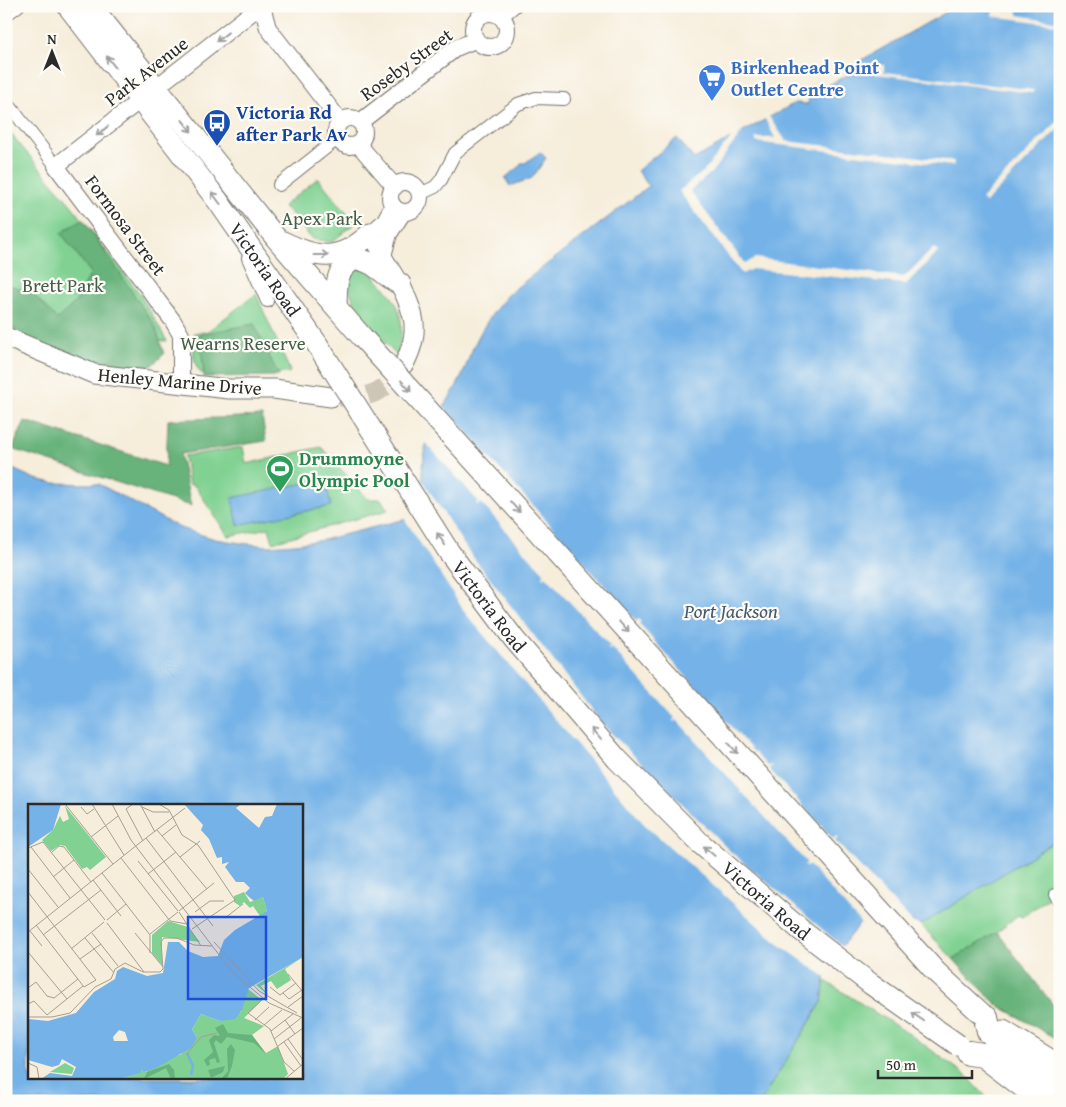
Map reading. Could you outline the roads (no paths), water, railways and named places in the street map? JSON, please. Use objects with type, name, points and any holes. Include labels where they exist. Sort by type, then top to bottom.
[{"type":"highway","name":"Victoria Road","points":[[68,6],[149,94],[362,337],[936,972],[984,1017],[1060,1066]]},
{"type":"highway","name":"Victoria Road","points":[[91,6],[218,201],[317,344],[449,552],[514,639],[617,759],[700,843],[802,931],[870,984],[964,1049],[1026,1101]]},
{"type":"highway","points":[[276,238],[308,254],[320,256],[347,250],[370,234]]},
{"type":"highway","points":[[336,306],[337,282],[342,268],[355,259],[373,263],[387,277],[400,284]]},
{"type":"highway","points":[[984,1017],[989,1031],[1060,1087]]},
{"type":"highway","points":[[964,1049],[983,1055],[1043,1101]]},
{"type":"main road","points":[[400,284],[412,310],[415,324],[414,337],[404,364]]},
{"type":"main road","name":"Henley Marine Drive","points":[[6,337],[94,374],[237,389],[274,389],[331,397]]},
{"type":"street","points":[[6,15],[18,6]]},
{"type":"street","points":[[261,6],[268,28],[340,121]]},
{"type":"street","name":"Park Avenue","points":[[56,166],[261,6]]},
{"type":"street","points":[[502,17],[515,6]]},
{"type":"street","points":[[486,13],[497,14],[502,17],[507,28],[507,34],[501,43],[491,48],[485,47],[476,40],[472,30],[476,19],[486,13]]},
{"type":"street","name":"Roseby Street","points":[[360,122],[456,48],[476,40]]},
{"type":"street","points":[[420,194],[435,187],[441,180],[455,153],[518,104],[536,98],[564,99]]},
{"type":"street","name":"Formosa Street","points":[[6,101],[173,321],[181,335],[181,384]]},
{"type":"street","points":[[348,118],[360,122],[364,133],[358,144],[344,145],[337,139],[335,132],[340,121],[348,118]]},
{"type":"street","points":[[279,185],[337,139]]},
{"type":"street","points":[[358,144],[395,187]]},
{"type":"street","points":[[403,183],[411,184],[420,194],[417,207],[411,211],[398,209],[390,198],[395,187],[403,183]]},
{"type":"street","points":[[398,209],[370,234],[400,284]]},
{"type":"street","points":[[383,256],[398,209]]},
{"type":"street","points":[[247,255],[267,301]]},
{"type":"water","name":"Port Jackson","points":[[957,6],[1060,6],[1060,838],[921,925],[874,906],[827,964],[822,1002],[761,1101],[6,1101],[6,466],[35,479],[54,483],[99,484],[180,528],[215,539],[241,543],[268,546],[323,540],[406,519],[418,506],[421,497],[425,448],[431,430],[460,380],[483,329],[499,305],[512,291],[649,186],[637,171],[677,138],[694,159],[795,103],[808,104],[809,97],[815,98],[815,92],[859,69],[860,61]]},
{"type":"water","points":[[540,152],[546,158],[532,178],[510,186],[505,178],[520,166],[521,163],[525,163]]},
{"type":"water","points":[[325,479],[331,506],[238,525],[232,498]]},
{"type":"tunnel","points":[[340,397],[370,395],[378,391],[392,381],[404,364]]},
{"type":"place","name":"Birkenhead Point Outlet Centre","points":[[712,102]]},
{"type":"place","name":"Victoria Rd after Park Av","points":[[217,147]]},
{"type":"place","name":"Drummoyne Olympic Pool","points":[[280,493]]},
{"type":"park label","name":"Apex Park","points":[[322,218]]},
{"type":"park label","name":"Brett Park","points":[[63,285]]},
{"type":"park label","name":"Wearns Reserve","points":[[243,343]]}]
